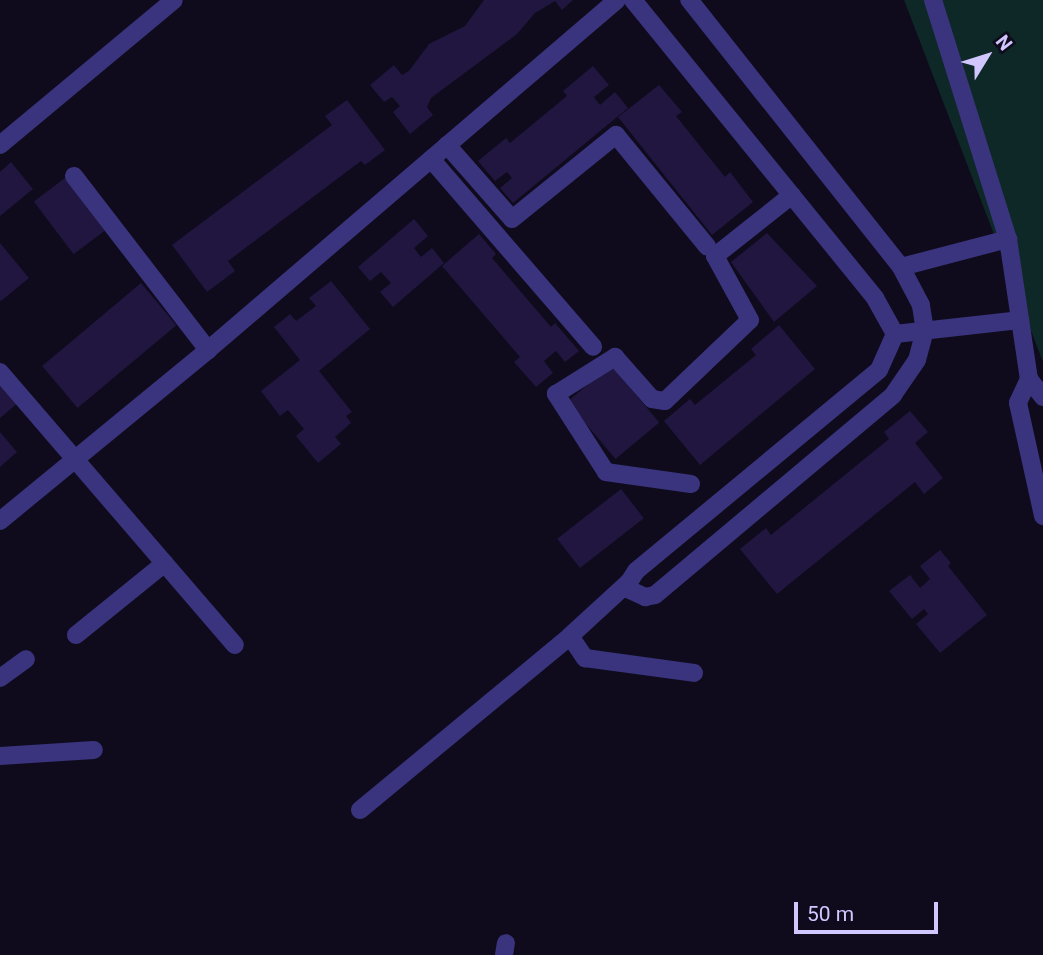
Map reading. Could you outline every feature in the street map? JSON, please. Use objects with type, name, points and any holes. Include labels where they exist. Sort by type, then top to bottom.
[{"type":"street","points":[[0,145],[174,0]]},
{"type":"street","points":[[0,521],[208,350],[617,0]]},
{"type":"street","points":[[360,810],[570,636],[629,582],[636,570],[878,370],[895,334],[885,311],[633,0]]},
{"type":"street","points":[[629,582],[637,596],[655,594],[892,395],[917,360],[931,330],[909,266],[689,0]]},
{"type":"street","points":[[933,0],[1008,239],[1029,379],[1043,397]]},
{"type":"street","points":[[447,145],[512,219],[616,135],[707,246]]},
{"type":"street","points":[[431,159],[593,347]]},
{"type":"street","points":[[74,176],[208,350]]},
{"type":"street","points":[[691,484],[606,472],[556,394],[615,357],[652,399],[665,401],[750,320],[715,256],[792,195]]},
{"type":"street","points":[[909,266],[1008,239]]},
{"type":"street","points":[[895,334],[1020,320]]},
{"type":"street","points":[[0,372],[234,645]]},
{"type":"street","points":[[1029,379],[1018,403],[1043,516]]},
{"type":"street","points":[[76,635],[165,563]]},
{"type":"street","points":[[570,636],[584,657],[694,673]]},
{"type":"street","points":[[0,678],[26,659]]},
{"type":"street","points":[[0,756],[94,750]]},
{"type":"green space","points":[[904,0],[1043,0],[1043,362]]},
{"type":"building","points":[[484,0],[573,0],[562,10],[555,1],[535,13],[517,34],[431,98],[427,107],[433,115],[410,134],[393,112],[400,106],[392,97],[384,102],[370,85],[394,65],[402,75],[409,71],[429,44],[465,26]]},
{"type":"building","points":[[593,66],[609,85],[594,97],[600,105],[615,92],[628,108],[513,203],[500,188],[512,178],[507,172],[495,181],[478,161],[506,138],[510,143],[567,96],[563,91]]},
{"type":"building","points":[[659,85],[682,112],[676,116],[725,177],[730,172],[753,202],[712,235],[618,117]]},
{"type":"building","points":[[347,100],[385,150],[365,165],[361,161],[228,261],[235,271],[207,292],[172,245],[332,125],[325,116]]},
{"type":"building","points":[[11,162],[33,189],[0,216],[0,172]]},
{"type":"building","points":[[65,178],[105,231],[74,254],[34,201]]},
{"type":"building","points":[[414,219],[428,236],[414,248],[421,257],[432,248],[444,263],[393,307],[380,292],[391,283],[381,272],[370,281],[358,267]]},
{"type":"building","points":[[767,233],[817,286],[774,322],[731,262]]},
{"type":"building","points":[[479,234],[496,254],[492,258],[551,327],[555,323],[579,351],[565,362],[556,351],[544,361],[553,373],[536,387],[514,362],[520,357],[442,266]]},
{"type":"building","points":[[0,243],[29,278],[1,301],[0,300]]},
{"type":"building","points":[[331,281],[370,329],[319,371],[352,412],[346,416],[351,423],[335,437],[341,444],[318,463],[296,436],[304,429],[288,410],[280,416],[261,391],[300,360],[274,327],[290,314],[296,321],[316,306],[309,298]]},
{"type":"building","points":[[141,283],[176,325],[78,408],[42,366]]},
{"type":"building","points":[[779,325],[815,369],[700,465],[664,421],[690,399],[695,405],[756,355],[751,349]]},
{"type":"building","points":[[611,365],[659,422],[616,459],[567,402]]},
{"type":"building","points":[[0,386],[7,387],[19,402],[0,418]]},
{"type":"building","points":[[910,411],[928,432],[915,443],[943,478],[924,494],[915,482],[777,594],[740,549],[766,528],[771,535],[889,439],[884,432]]},
{"type":"building","points":[[0,432],[17,452],[0,467]]},
{"type":"building","points":[[621,489],[644,518],[580,568],[557,539]]},
{"type":"building","points":[[940,550],[951,563],[948,566],[987,615],[940,653],[916,624],[928,614],[924,609],[912,619],[889,591],[910,575],[920,588],[930,579],[920,566]]}]
